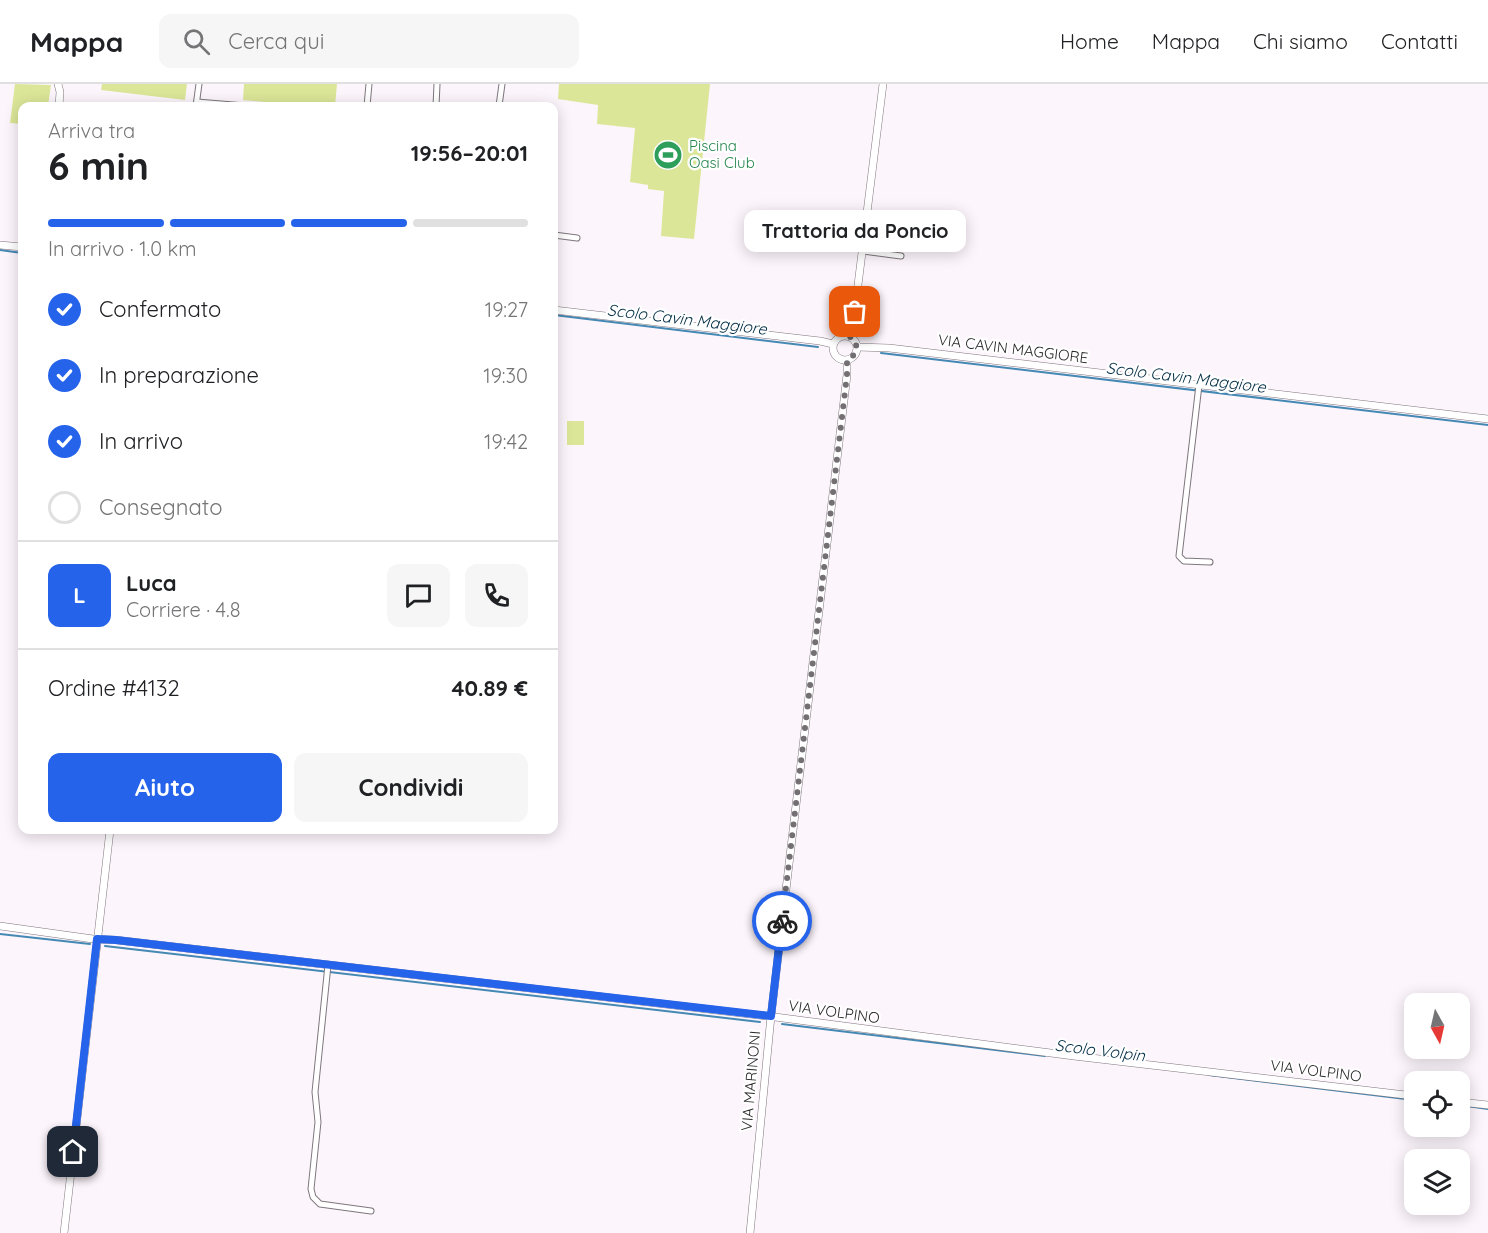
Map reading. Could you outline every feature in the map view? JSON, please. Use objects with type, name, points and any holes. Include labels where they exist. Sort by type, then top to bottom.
[{"type":"street","points":[[58,84],[59,102]]},
{"type":"street","points":[[197,102],[199,84]]},
{"type":"street","points":[[367,102],[369,84]]},
{"type":"street","points":[[436,102],[437,84]]},
{"type":"street","points":[[500,102],[502,84]]},
{"type":"street","points":[[849,336],[853,325],[863,251],[883,84]]},
{"type":"street","points":[[558,236],[577,238]]},
{"type":"street","points":[[0,245],[18,247]]},
{"type":"street","points":[[863,251],[901,256]]},
{"type":"street","points":[[558,310],[833,344]]},
{"type":"street","points":[[841,336],[849,336],[857,346],[854,355],[847,360],[836,356],[833,344],[841,336]]},
{"type":"street","name":"VIA CAVIN MAGGIORE","points":[[857,346],[875,346],[1199,390],[1488,419]]},
{"type":"street","name":"VIA MARINONI","points":[[750,1233],[771,1016],[847,360]]},
{"type":"street","points":[[1199,390],[1179,556],[1184,561],[1209,562]]},
{"type":"street","points":[[64,1233],[110,834]]},
{"type":"street","name":"VIA VOLPINO","points":[[0,926],[328,969],[771,1016],[1074,1056],[1404,1095]]},
{"type":"street","points":[[328,969],[315,1092],[318,1122],[311,1189],[313,1197],[320,1204],[371,1211]]},
{"type":"street","points":[[1470,1102],[1488,1105]]},
{"type":"green space","points":[[15,84],[51,85],[49,102],[18,102],[18,124],[10,123]]},
{"type":"green space","points":[[102,84],[187,84],[185,100],[101,90]]},
{"type":"green space","points":[[244,84],[337,84],[335,102],[243,100]]},
{"type":"green space","name":"Piscina Oasi Club","points":[[559,84],[710,84],[694,239],[661,236],[664,191],[648,189],[648,185],[630,182],[635,128],[597,124],[598,105],[558,99]]},
{"type":"green space","points":[[567,421],[584,421],[584,445],[567,445]]},
{"type":"waterway","name":"Scolo Cavin Maggiore","points":[[0,250],[18,252]]},
{"type":"waterway","name":"Scolo Cavin Maggiore","points":[[558,315],[818,347]]},
{"type":"waterway","name":"Scolo Cavin Maggiore","points":[[881,353],[1488,425]]},
{"type":"waterway","name":"Scolo Volpin","points":[[0,934],[90,944]]},
{"type":"waterway","name":"Scolo Volpin","points":[[105,946],[760,1022]]},
{"type":"waterway","name":"Scolo Volpin","points":[[782,1024],[1045,1056]]},
{"type":"waterway","name":"Scolo Volpin","points":[[1209,1075],[1404,1099]]},
{"type":"waterway","name":"Scolo Volpin","points":[[1470,1106],[1488,1109]]},
{"type":"way so far","points":[[782,921],[847,360],[857,350],[855,342],[849,336],[855,312]]},
{"type":"place","name":"Piscina Oasi Club","points":[[668,155]]},
{"type":"place","name":"Trattoria da Poncio","points":[[855,312]]},
{"type":"route","points":[[73,1152],[97,939],[719,1012],[771,1016],[782,921]]}]
